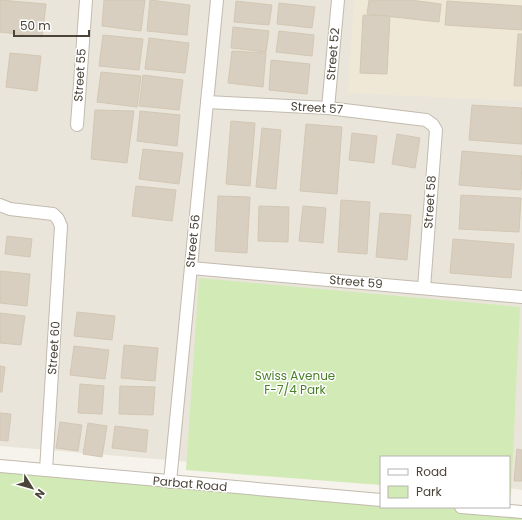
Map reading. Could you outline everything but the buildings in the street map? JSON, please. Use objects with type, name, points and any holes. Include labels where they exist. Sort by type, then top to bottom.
[{"type":"street","name":"Street 55","points":[[77,125],[86,0]]},
{"type":"street","name":"Street 56","points":[[170,482],[217,0]]},
{"type":"street","name":"Street 52","points":[[328,108],[338,0]]},
{"type":"street","name":"Street 57","points":[[207,102],[328,108],[426,120]]},
{"type":"street","name":"Street 58","points":[[424,288],[436,130],[433,125],[426,120]]},
{"type":"street","name":"Street 60","points":[[0,205],[10,209],[53,214],[58,219],[61,226],[46,470]]},
{"type":"street","name":"Street 59","points":[[191,268],[522,297]]},
{"type":"street","name":"Parbat Road","points":[[0,466],[380,500]]},
{"type":"street","points":[[473,508],[522,512]]},
{"type":"shaded area","points":[[0,0],[522,0],[522,490],[510,488],[510,456],[380,456],[380,478],[0,446]]},
{"type":"shaded area","points":[[354,0],[522,0],[522,101],[348,93]]},
{"type":"green space","name":"Swiss Avenue F-7/4 Park","points":[[199,278],[520,307],[511,495],[510,456],[380,456],[380,485],[186,470]]},
{"type":"green space","points":[[0,461],[380,496],[380,508],[503,508],[522,510],[522,520],[0,520]]}]
